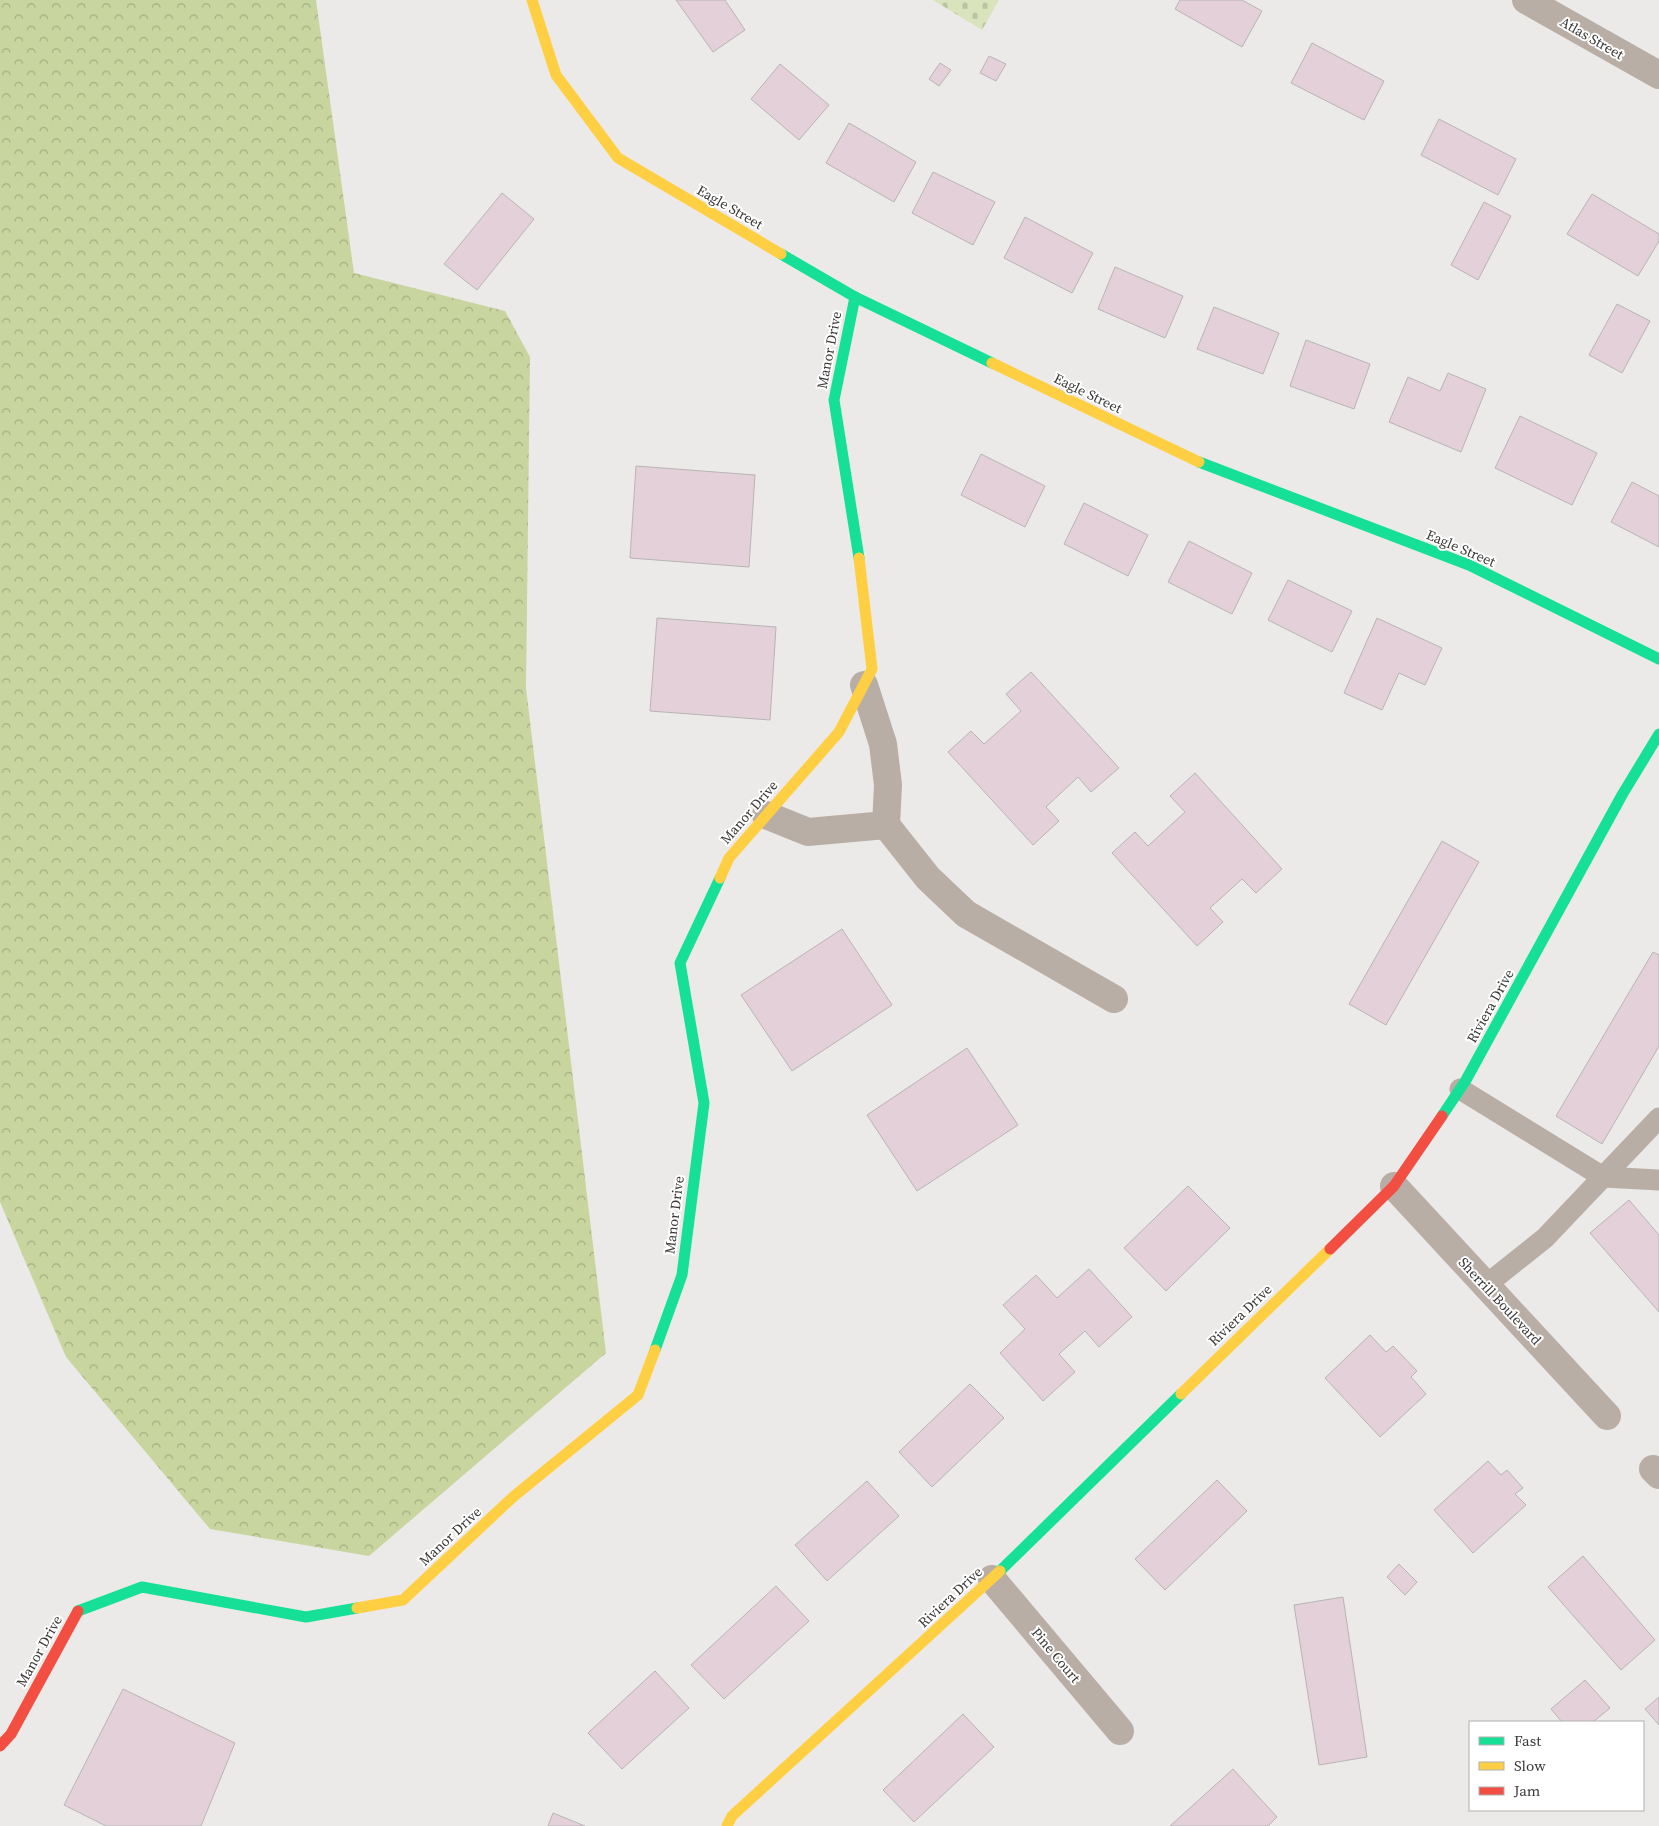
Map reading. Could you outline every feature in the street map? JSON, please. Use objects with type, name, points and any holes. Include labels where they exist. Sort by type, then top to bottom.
[{"type":"street","name":"Eagle Street","points":[[532,0],[556,75],[618,158],[855,297],[1189,458],[1469,565],[1659,658]]},
{"type":"street","name":"Atlas Street","points":[[1526,0],[1659,76]]},
{"type":"street","name":"Manor Drive","points":[[0,1746],[11,1734],[77,1612],[142,1587],[306,1617],[403,1600],[513,1498],[638,1395],[682,1275],[704,1103],[680,963],[729,858],[839,732],[872,669],[857,540],[834,400],[855,297]]},
{"type":"street","points":[[864,685],[883,744],[888,786],[886,826],[928,878],[966,914],[1114,999]]},
{"type":"street","name":"Riviera Drive","points":[[726,1826],[732,1816],[992,1579],[1394,1186],[1460,1089],[1622,795],[1659,734]]},
{"type":"street","points":[[766,815],[808,832],[886,826]]},
{"type":"street","name":"Sherrill Boulevard","points":[[1394,1186],[1606,1416]]},
{"type":"street","name":"Pine Court","points":[[992,1579],[1120,1731]]},
{"type":"lane","points":[[1460,1089],[1603,1177],[1659,1180]]},
{"type":"lane","points":[[1486,1285],[1545,1238],[1659,1118]]},
{"type":"green space","points":[[0,0],[316,0],[354,273],[505,311],[530,357],[526,688],[606,1353],[369,1556],[210,1529],[66,1357],[0,1202]]},
{"type":"green space","points":[[933,0],[999,0],[982,30]]},
{"type":"building","points":[[676,0],[725,0],[745,30],[713,52]]},
{"type":"building","points":[[1180,0],[1242,0],[1262,11],[1242,47],[1175,9]]},
{"type":"building","points":[[1312,43],[1384,81],[1364,120],[1291,83]]},
{"type":"building","points":[[989,56],[1006,64],[996,81],[980,73]]},
{"type":"building","points":[[940,63],[951,70],[939,86],[929,79]]},
{"type":"building","points":[[780,64],[829,105],[799,140],[751,99]]},
{"type":"building","points":[[1439,119],[1516,159],[1498,195],[1421,155]]},
{"type":"building","points":[[849,123],[916,162],[894,202],[826,163]]},
{"type":"building","points":[[933,172],[995,202],[973,245],[912,213]]},
{"type":"building","points":[[502,193],[534,219],[477,290],[444,264]]},
{"type":"building","points":[[1592,194],[1659,234],[1659,241],[1638,276],[1567,234]]},
{"type":"building","points":[[1484,202],[1511,216],[1478,280],[1451,265]]},
{"type":"building","points":[[1025,217],[1093,253],[1072,293],[1004,258]]},
{"type":"building","points":[[1115,267],[1183,296],[1165,338],[1098,309]]},
{"type":"building","points":[[1617,304],[1650,321],[1622,373],[1589,355]]},
{"type":"building","points":[[1214,307],[1279,333],[1263,374],[1197,349]]},
{"type":"building","points":[[1306,340],[1370,364],[1354,409],[1290,386]]},
{"type":"building","points":[[1448,373],[1486,389],[1461,452],[1389,422],[1408,377],[1440,391]]},
{"type":"building","points":[[1520,416],[1597,453],[1572,505],[1495,468]]},
{"type":"building","points":[[981,454],[1045,486],[1025,527],[961,495]]},
{"type":"building","points":[[636,466],[755,475],[749,567],[630,558]]},
{"type":"building","points":[[1632,482],[1659,496],[1659,547],[1611,522]]},
{"type":"building","points":[[1084,503],[1148,535],[1128,576],[1064,544]]},
{"type":"building","points":[[1189,541],[1252,573],[1232,614],[1168,582]]},
{"type":"building","points":[[1288,580],[1352,611],[1332,652],[1268,620]]},
{"type":"building","points":[[657,618],[776,627],[770,720],[650,711]]},
{"type":"building","points":[[1377,618],[1442,648],[1425,685],[1399,673],[1382,710],[1344,693]]},
{"type":"building","points":[[1031,672],[1119,768],[1091,792],[1078,777],[1046,807],[1059,821],[1033,845],[948,752],[971,731],[984,744],[1021,711],[1006,694]]},
{"type":"building","points":[[1195,773],[1282,869],[1256,893],[1242,879],[1210,908],[1223,922],[1197,946],[1112,853],[1135,832],[1148,846],[1185,812],[1170,796]]},
{"type":"building","points":[[1442,841],[1479,862],[1386,1025],[1349,1004]]},
{"type":"building","points":[[842,929],[892,1005],[792,1071],[741,995]]},
{"type":"building","points":[[1653,952],[1659,955],[1659,1046],[1602,1144],[1556,1116]]},
{"type":"building","points":[[967,1048],[1018,1125],[917,1191],[867,1115]]},
{"type":"building","points":[[1188,1186],[1230,1228],[1166,1291],[1124,1248]]},
{"type":"building","points":[[1629,1200],[1659,1235],[1659,1312],[1590,1233]]},
{"type":"building","points":[[1089,1269],[1132,1317],[1099,1347],[1085,1331],[1059,1354],[1075,1372],[1043,1401],[1000,1353],[1025,1329],[1003,1305],[1036,1275],[1057,1298]]},
{"type":"building","points":[[1370,1335],[1386,1352],[1393,1346],[1417,1371],[1411,1377],[1426,1394],[1380,1437],[1325,1378]]},
{"type":"building","points":[[970,1384],[1004,1418],[932,1487],[899,1452]]},
{"type":"building","points":[[1488,1461],[1501,1475],[1507,1470],[1523,1488],[1515,1494],[1526,1505],[1473,1553],[1434,1510]]},
{"type":"building","points":[[1217,1480],[1247,1511],[1165,1590],[1135,1559]]},
{"type":"building","points":[[867,1481],[899,1516],[827,1581],[795,1545]]},
{"type":"building","points":[[1583,1556],[1655,1640],[1621,1670],[1548,1587]]},
{"type":"building","points":[[1399,1564],[1417,1582],[1405,1595],[1387,1577]]},
{"type":"building","points":[[776,1586],[809,1621],[724,1699],[691,1665]]},
{"type":"building","points":[[1343,1597],[1367,1757],[1319,1765],[1294,1605]]},
{"type":"building","points":[[655,1671],[689,1708],[622,1769],[588,1733]]},
{"type":"building","points":[[1585,1680],[1610,1708],[1594,1721],[1561,1721],[1551,1709]]},
{"type":"building","points":[[123,1689],[235,1743],[201,1826],[106,1826],[64,1805]]},
{"type":"building","points":[[1659,1697],[1659,1725],[1645,1709]]},
{"type":"building","points":[[963,1714],[994,1747],[914,1822],[883,1790]]},
{"type":"building","points":[[1233,1769],[1277,1817],[1268,1826],[1170,1826]]},
{"type":"building","points":[[553,1813],[585,1826],[548,1826]]},
{"type":"traffic: fast","points":[[781,254],[855,297],[992,363]]},
{"type":"traffic: fast","points":[[855,297],[834,400],[859,558]]},
{"type":"traffic: fast","points":[[1199,462],[1469,565],[1659,659]]},
{"type":"traffic: fast","points":[[1442,1116],[1466,1080],[1622,795],[1659,734]]},
{"type":"traffic: fast","points":[[655,1350],[682,1275],[704,1103],[680,963],[720,878]]},
{"type":"traffic: fast","points":[[1000,1571],[1181,1394]]},
{"type":"traffic: fast","points":[[78,1611],[142,1587],[306,1617],[357,1608]]},
{"type":"traffic: slow","points":[[532,0],[556,75],[618,158],[781,254]]},
{"type":"traffic: slow","points":[[992,363],[1199,462]]},
{"type":"traffic: slow","points":[[720,878],[729,858],[839,732],[872,669],[859,558]]},
{"type":"traffic: slow","points":[[1181,1394],[1330,1249]]},
{"type":"traffic: slow","points":[[357,1608],[403,1600],[513,1497],[638,1395],[655,1350]]},
{"type":"traffic: slow","points":[[727,1826],[732,1816],[1000,1571]]},
{"type":"traffic: jam","points":[[1330,1249],[1394,1186],[1442,1116]]},
{"type":"traffic: jam","points":[[0,1746],[11,1734],[78,1611]]}]
